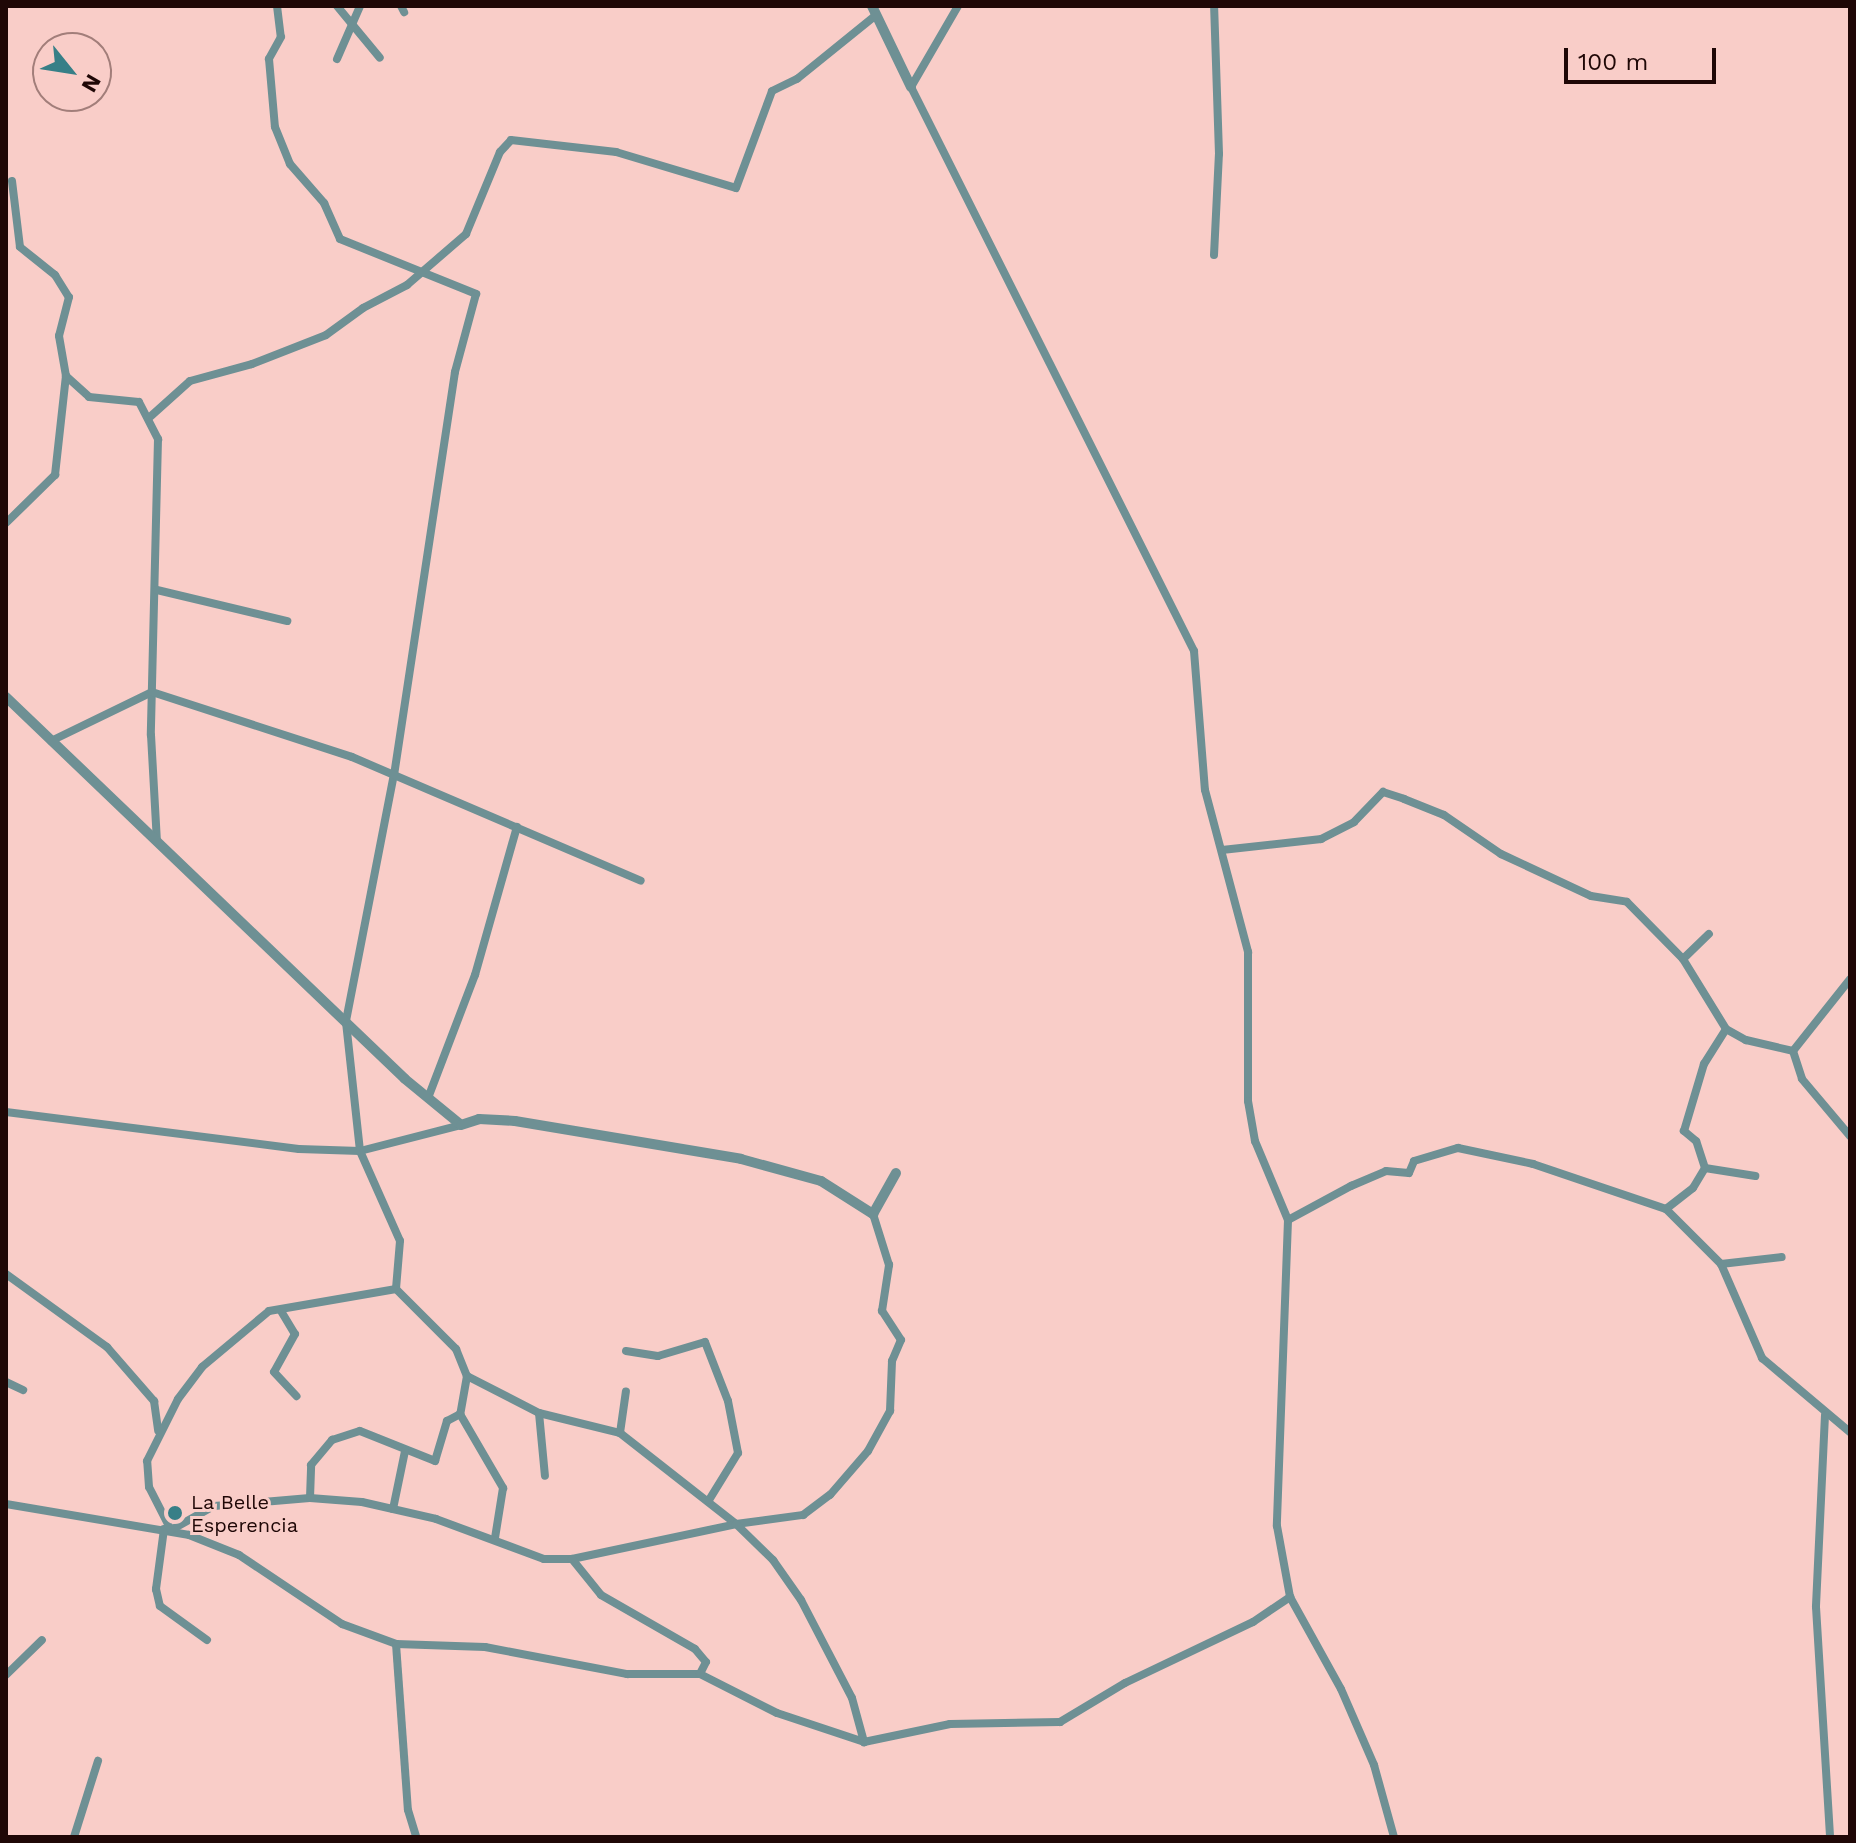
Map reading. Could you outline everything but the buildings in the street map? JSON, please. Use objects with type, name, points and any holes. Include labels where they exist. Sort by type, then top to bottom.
[{"type":"street","points":[[277,6],[281,37],[269,59],[270,99],[290,164],[324,203],[340,239],[476,294],[455,372],[394,774],[346,1022],[360,1151],[400,1241],[396,1289],[456,1349],[467,1376],[460,1414],[503,1488],[495,1538]]},
{"type":"street","points":[[337,6],[380,58]]},
{"type":"street","points":[[337,59],[350,21],[360,6]]},
{"type":"street","points":[[911,87],[958,6]]},
{"type":"street","points":[[1214,6],[1219,154],[1214,255]]},
{"type":"street","points":[[151,416],[190,381],[326,335],[419,272],[466,234],[500,152],[511,140],[616,152],[736,188],[772,91],[797,79],[874,10],[1194,651],[1205,790],[1248,952],[1248,1101],[1255,1141],[1288,1220],[1277,1526],[1290,1597],[1341,1689],[1374,1765],[1394,1837]]},
{"type":"street","points":[[6,523],[55,475],[66,376],[59,336],[69,297],[55,275],[20,247],[12,181]]},
{"type":"street","points":[[6,199],[17,211]]},
{"type":"street","points":[[66,376],[89,397],[139,402],[151,416],[161,477],[152,692],[157,842]]},
{"type":"street","points":[[157,590],[287,621]]},
{"type":"street","points":[[51,741],[152,692],[394,774],[641,881]]},
{"type":"street","points":[[6,697],[346,1022],[461,1125]]},
{"type":"street","points":[[1222,850],[1321,839],[1354,822],[1383,792],[1444,815],[1501,854],[1591,896],[1627,902],[1683,959],[1726,1029],[1746,1040],[1793,1051]]},
{"type":"street","points":[[428,1098],[475,975],[517,827]]},
{"type":"street","points":[[1683,959],[1709,934]]},
{"type":"street","points":[[1793,1051],[1850,979]]},
{"type":"street","points":[[1666,1209],[1693,1188],[1705,1168],[1696,1141],[1684,1131],[1704,1064],[1726,1029]]},
{"type":"street","points":[[1793,1051],[1802,1079],[1850,1136]]},
{"type":"street","points":[[6,1112],[360,1151],[479,1119],[515,1121],[741,1159],[821,1181],[873,1214],[889,1265],[882,1311],[901,1340],[892,1361],[890,1411],[868,1451],[812,1509],[771,1523],[736,1524],[572,1559],[544,1559],[495,1538],[393,1509],[310,1498],[214,1506],[167,1530]]},
{"type":"street","points":[[1288,1220],[1302,1217],[1351,1186],[1386,1171],[1409,1173],[1414,1161],[1458,1148],[1533,1164],[1666,1209],[1721,1264],[1762,1358],[1825,1415],[1850,1432]]},
{"type":"street","points":[[1705,1168],[1755,1176]]},
{"type":"street","points":[[873,1214],[896,1173]]},
{"type":"street","points":[[1721,1264],[1782,1257]]},
{"type":"street","points":[[6,1274],[107,1347],[154,1401],[158,1433]]},
{"type":"street","points":[[207,1640],[160,1606],[156,1589],[167,1530],[149,1487],[147,1461],[158,1433],[178,1399],[224,1344],[260,1317],[396,1289]]},
{"type":"street","points":[[281,1311],[295,1334],[274,1372],[296,1396]]},
{"type":"street","points":[[626,1351],[658,1356],[705,1342],[728,1401],[738,1453],[709,1500]]},
{"type":"street","points":[[467,1376],[539,1413],[620,1433],[736,1524],[773,1560],[801,1600],[847,1687],[864,1742]]},
{"type":"street","points":[[6,1382],[23,1390]]},
{"type":"street","points":[[620,1433],[626,1391]]},
{"type":"street","points":[[539,1413],[545,1476]]},
{"type":"street","points":[[310,1498],[309,1474],[318,1452],[348,1432],[360,1431],[435,1461],[447,1421],[460,1414]]},
{"type":"street","points":[[1825,1415],[1816,1607],[1830,1837]]},
{"type":"street","points":[[393,1509],[405,1451]]},
{"type":"street","points":[[6,1504],[167,1530],[239,1555],[342,1624],[396,1644],[485,1647],[627,1674],[700,1674],[777,1713],[864,1742],[950,1724],[1060,1722],[1125,1683],[1253,1622],[1290,1597]]},
{"type":"street","points":[[572,1559],[601,1595],[695,1649],[706,1662],[700,1674]]},
{"type":"street","points":[[6,1675],[42,1640]]},
{"type":"street","points":[[396,1644],[407,1797],[414,1836]]},
{"type":"street","points":[[74,1837],[98,1761]]},
{"type":"place","name":"La Belle Esperencia","points":[[175,1513]]}]
